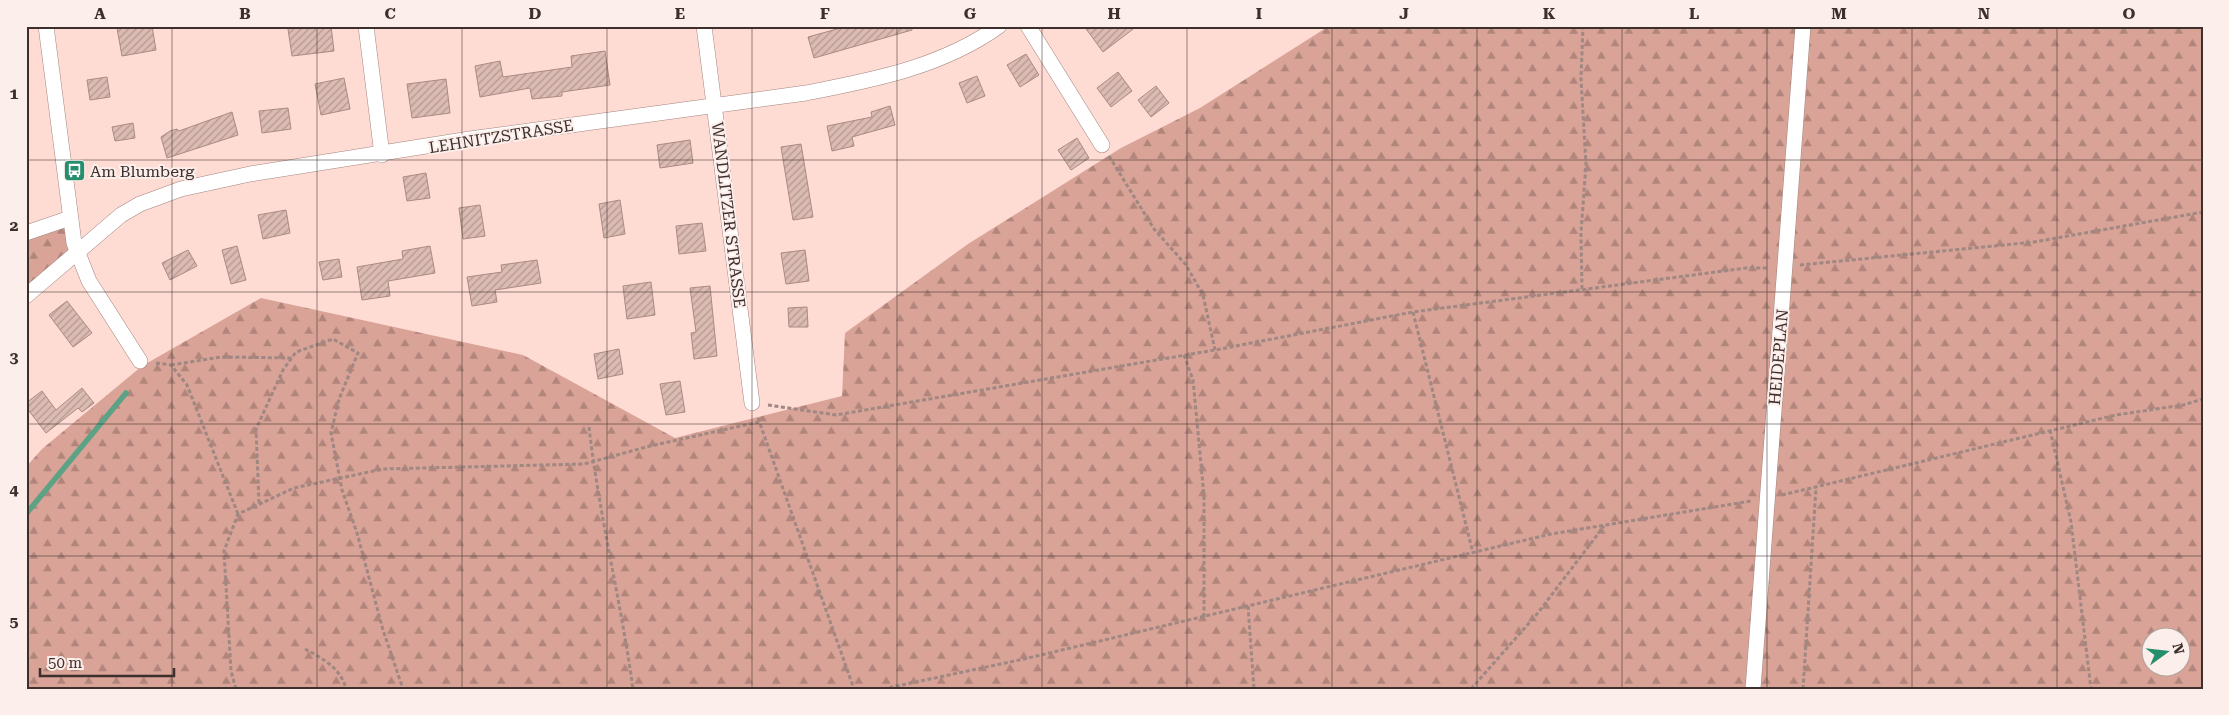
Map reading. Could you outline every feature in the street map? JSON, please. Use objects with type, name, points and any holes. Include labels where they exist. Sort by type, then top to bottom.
[{"type":"street","points":[[46,26],[70,218],[77,251],[89,281],[140,361]]},
{"type":"street","points":[[366,26],[382,155]]},
{"type":"street","name":"WANDLITZER STRASSE","points":[[704,26],[752,403]]},
{"type":"street","name":"LEHNITZSTRASSE","points":[[26,296],[121,215],[140,204],[174,192],[250,174],[382,155],[470,139],[806,93],[901,72],[965,48],[998,26]]},
{"type":"street","points":[[1028,26],[1102,145]]},
{"type":"street","name":"HEIDEPLAN","points":[[1753,689],[1803,26]]},
{"type":"street","points":[[26,233],[70,218]]},
{"type":"path","points":[[1582,289],[1581,233],[1586,164],[1581,79],[1583,26]]},
{"type":"path","points":[[1102,145],[1154,229],[1186,265],[1204,295],[1215,350]]},
{"type":"path","points":[[854,689],[752,403],[836,415],[1215,350],[1413,312],[1746,268],[1785,267],[1836,260],[2034,242],[2203,212]]},
{"type":"path","points":[[1413,312],[1473,553]]},
{"type":"path","points":[[259,503],[256,428],[283,370],[296,352],[333,339],[358,353],[339,399],[331,433],[342,490],[357,533],[383,630],[404,689]]},
{"type":"path","points":[[1184,355],[1192,380],[1204,496],[1204,617]]},
{"type":"path","points":[[140,361],[171,365],[221,357],[292,358]]},
{"type":"path","points":[[171,365],[187,385],[238,514]]},
{"type":"path","points":[[883,689],[1204,617],[1551,534],[1816,488],[1921,460],[2050,430],[2116,415],[2183,405],[2203,400]]},
{"type":"path","points":[[236,689],[231,671],[224,551],[238,514],[259,503],[294,488],[383,469],[584,464],[650,446],[759,422]]},
{"type":"path","points":[[589,426],[593,462],[634,689]]},
{"type":"path","points":[[2050,430],[2071,522],[2091,689]]},
{"type":"path","points":[[1803,689],[1816,488]]},
{"type":"path","points":[[1471,689],[1536,614],[1604,526]]},
{"type":"path","points":[[1248,606],[1254,689]]},
{"type":"path","points":[[305,649],[327,661],[344,680],[346,689]]},
{"type":"green space","points":[[1329,26],[2203,26],[2203,689],[26,689],[26,467],[42,449],[142,366],[261,298],[523,355],[675,438],[842,396],[845,333],[968,244],[1121,148],[1200,108]]},
{"type":"green space","points":[[70,218],[77,251],[26,295],[26,233]]},
{"type":"building","points":[[152,26],[156,50],[122,56],[117,28]]},
{"type":"building","points":[[306,26],[331,26],[334,51],[292,56],[288,29]]},
{"type":"building","points":[[848,26],[912,26],[912,30],[814,58],[808,37]]},
{"type":"building","points":[[1084,26],[1137,26],[1103,52]]},
{"type":"building","points":[[605,51],[610,85],[562,92],[562,96],[532,99],[530,88],[480,97],[475,66],[500,61],[503,77],[572,67],[571,56]]},
{"type":"building","points":[[1026,54],[1039,75],[1020,87],[1007,65]]},
{"type":"building","points":[[1118,72],[1132,91],[1111,107],[1097,88]]},
{"type":"building","points":[[977,76],[985,96],[967,103],[959,83]]},
{"type":"building","points":[[107,77],[110,97],[90,100],[87,80]]},
{"type":"building","points":[[344,78],[350,109],[321,115],[315,84]]},
{"type":"building","points":[[446,79],[450,113],[412,118],[407,84]]},
{"type":"building","points":[[1156,86],[1169,103],[1151,117],[1138,100]]},
{"type":"building","points":[[890,106],[895,125],[852,137],[854,146],[832,151],[827,126],[872,117],[871,112]]},
{"type":"building","points":[[288,108],[291,129],[262,133],[259,111]]},
{"type":"building","points":[[232,112],[238,135],[167,158],[161,137],[170,131],[177,129],[179,131]]},
{"type":"building","points":[[133,123],[135,138],[115,141],[112,127]]},
{"type":"building","points":[[1077,138],[1089,158],[1071,170],[1058,150]]},
{"type":"building","points":[[690,140],[693,163],[660,168],[657,145]]},
{"type":"building","points":[[801,144],[813,217],[793,220],[781,147]]},
{"type":"building","points":[[426,173],[430,198],[407,201],[403,177]]},
{"type":"building","points":[[620,200],[625,234],[604,238],[599,204]]},
{"type":"building","points":[[480,205],[485,236],[463,239],[459,208]]},
{"type":"building","points":[[286,210],[290,233],[263,239],[258,215]]},
{"type":"building","points":[[702,223],[706,251],[679,254],[676,226]]},
{"type":"building","points":[[237,246],[246,280],[231,284],[222,250]]},
{"type":"building","points":[[430,246],[435,273],[388,281],[390,296],[362,300],[357,267],[403,259],[402,251]]},
{"type":"building","points":[[188,250],[197,266],[170,280],[162,263]]},
{"type":"building","points":[[805,250],[809,281],[786,284],[781,253]]},
{"type":"building","points":[[339,259],[342,277],[323,280],[319,262]]},
{"type":"building","points":[[537,260],[541,283],[495,290],[497,302],[472,306],[467,277],[502,272],[501,265]]},
{"type":"building","points":[[651,282],[655,315],[627,319],[623,286]]},
{"type":"building","points":[[710,286],[717,356],[694,359],[691,333],[696,332],[690,288]]},
{"type":"building","points":[[67,301],[92,333],[73,347],[49,315]]},
{"type":"building","points":[[807,307],[808,327],[789,327],[788,308]]},
{"type":"building","points":[[619,349],[623,374],[598,379],[594,354]]},
{"type":"building","points":[[680,381],[685,412],[666,415],[660,384]]},
{"type":"building","points":[[82,388],[94,403],[82,412],[78,408],[46,433],[26,407],[26,403],[42,391],[56,410]]},
{"type":"waterway","points":[[26,514],[126,393]]},
{"type":"place","name":"Am Blumberg","points":[[74,171]]}]
